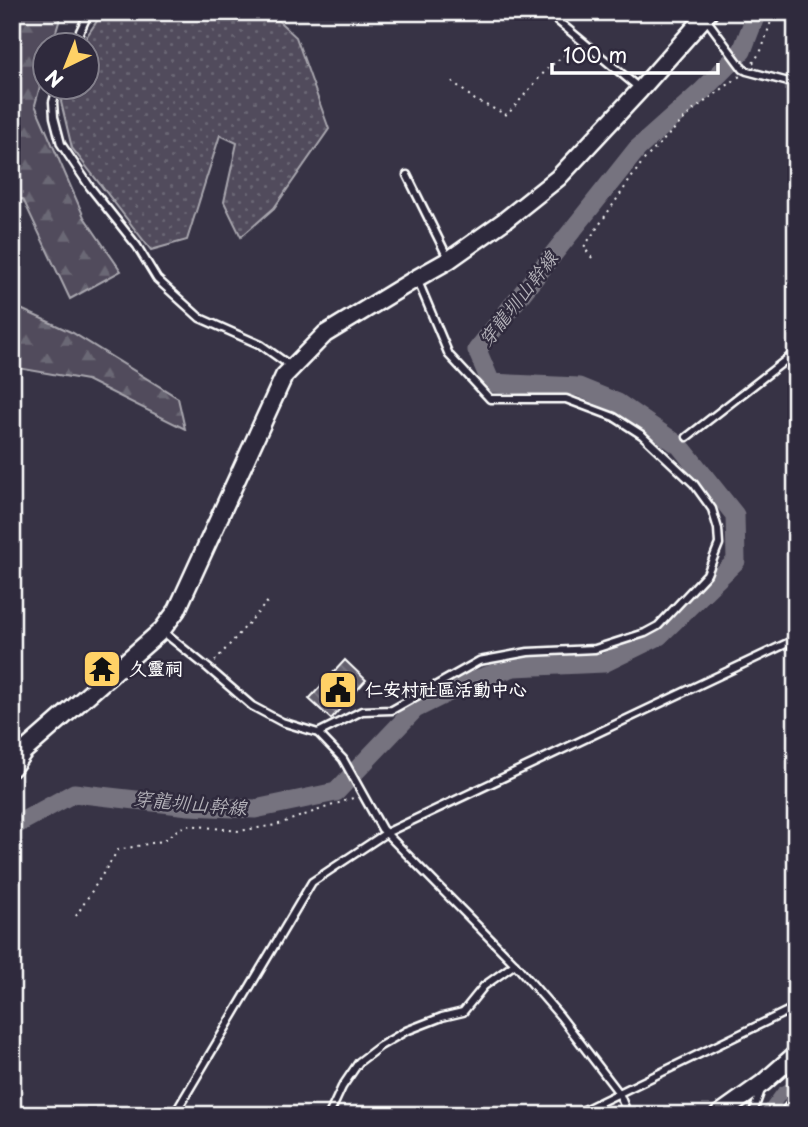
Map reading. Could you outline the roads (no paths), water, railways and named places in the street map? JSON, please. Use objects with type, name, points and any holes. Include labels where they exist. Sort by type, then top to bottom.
[{"type":"street","points":[[12,768],[23,751],[162,630],[177,610],[284,376],[325,334],[449,260],[558,178],[707,15]]},
{"type":"street","points":[[718,1115],[763,1083],[796,1054]]},
{"type":"lane","points":[[80,32],[89,12]]},
{"type":"lane","points":[[437,12],[449,16],[453,12]]},
{"type":"lane","points":[[547,12],[640,90]]},
{"type":"lane","points":[[707,15],[726,47],[745,70],[796,83]]},
{"type":"lane","points":[[53,102],[61,144],[90,187],[137,246],[157,279],[200,318],[261,345],[294,368]]},
{"type":"lane","points":[[407,176],[449,260]]},
{"type":"lane","points":[[318,733],[362,711],[392,710],[479,661],[528,652],[595,649],[658,626],[707,574],[719,544],[712,509],[694,484],[642,435],[614,416],[566,399],[489,399],[449,355],[417,278]]},
{"type":"lane","points":[[687,437],[796,352]]},
{"type":"lane","points":[[162,630],[251,706],[282,722],[318,733],[343,759],[382,829],[515,964],[619,1093],[628,1115]]},
{"type":"lane","points":[[174,1115],[312,882],[386,833],[796,639]]},
{"type":"lane","points":[[329,1115],[341,1087],[359,1062],[406,1031],[463,1012],[484,986],[515,964]]},
{"type":"lane","points":[[574,1115],[796,1007]]},
{"type":"lane","points":[[752,1115],[763,1083]]},
{"type":"lane","points":[[782,1115],[796,1096]]},
{"type":"waterway","name":"穿龍圳山幹線","points":[[12,827],[74,793],[189,806],[255,809],[336,792],[415,709],[469,682],[514,667],[604,663],[659,636],[736,561],[735,515],[680,446],[618,403],[579,387],[491,383],[477,350],[637,149],[742,51],[757,12]]},
{"type":"waterway","points":[[766,1115],[782,1093],[796,1085]]},
{"type":"place","name":"久靈祠","points":[[102,669]]},
{"type":"place","name":"仁安村社區活動中心","points":[[338,690]]}]
